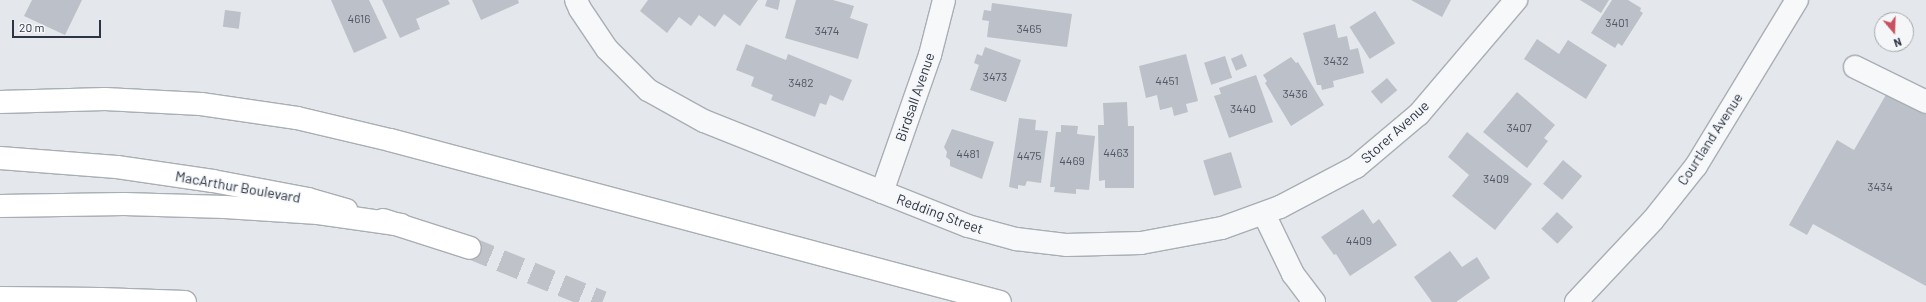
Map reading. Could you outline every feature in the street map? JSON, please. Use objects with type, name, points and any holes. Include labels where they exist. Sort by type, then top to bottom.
[{"type":"main road","points":[[0,102],[105,99],[201,104],[298,118],[390,140],[1000,302]]},
{"type":"main road","name":"MacArthur Boulevard","points":[[0,158],[117,167],[213,180],[308,199],[401,225],[470,248]]},
{"type":"main road","points":[[0,206],[124,204],[225,207],[318,214],[401,225]]},
{"type":"main road","points":[[0,298],[185,302]]},
{"type":"street","name":"Redding Street","points":[[576,0],[580,9],[607,49],[648,90],[704,121],[968,226],[1016,239],[1066,244],[1141,243],[1222,228],[1264,214]]},
{"type":"street","name":"Birdsall Avenue","points":[[882,192],[930,56],[944,0]]},
{"type":"street","name":"Storer Avenue","points":[[1264,214],[1356,167],[1419,114],[1516,0]]},
{"type":"street","name":"Courtland Avenue","points":[[1576,302],[1653,220],[1696,166],[1797,0]]},
{"type":"street","points":[[1855,68],[1926,102]]},
{"type":"street","points":[[1264,214],[1293,274],[1314,302]]},
{"type":"building","points":[[32,0],[82,0],[65,35],[24,16]]},
{"type":"building","points":[[331,0],[369,0],[387,38],[354,53]]},
{"type":"building","points":[[382,0],[448,0],[450,4],[416,19],[420,29],[400,38]]},
{"type":"building","points":[[472,0],[518,0],[519,3],[481,20]]},
{"type":"building","points":[[648,0],[758,0],[740,26],[724,14],[715,27],[699,15],[691,26],[679,17],[667,33],[640,11]]},
{"type":"building","points":[[767,0],[780,0],[778,10],[765,6]]},
{"type":"building","points":[[796,0],[833,0],[854,6],[850,18],[868,24],[858,59],[785,38]]},
{"type":"building","points":[[1411,0],[1451,0],[1442,17]]},
{"type":"building","points":[[1580,0],[1609,0],[1601,13]]},
{"type":"building","points":[[1612,0],[1628,0],[1641,8],[1640,11],[1643,13],[1622,46],[1618,43],[1615,48],[1591,33]]},
{"type":"building","points":[[992,3],[1072,14],[1067,47],[987,37],[989,21],[982,20],[984,10],[991,11]]},
{"type":"building","points":[[225,10],[241,12],[239,29],[223,27]]},
{"type":"building","points":[[1375,11],[1395,43],[1370,59],[1350,27]]},
{"type":"building","points":[[1335,24],[1338,38],[1347,36],[1350,50],[1358,48],[1364,73],[1333,81],[1334,87],[1322,90],[1321,85],[1317,85],[1303,33]]},
{"type":"building","points":[[1537,39],[1559,54],[1568,40],[1607,65],[1586,99],[1524,59]]},
{"type":"building","points":[[746,44],[786,60],[788,54],[852,80],[843,101],[830,95],[826,105],[820,103],[815,117],[771,100],[773,95],[751,86],[754,77],[736,70]]},
{"type":"building","points":[[985,47],[1021,60],[1006,102],[970,90],[979,65],[974,63],[977,54],[982,56]]},
{"type":"building","points":[[1186,54],[1198,101],[1186,104],[1188,112],[1174,116],[1172,107],[1160,110],[1157,95],[1146,98],[1139,66]]},
{"type":"building","points":[[1242,54],[1247,66],[1236,71],[1231,59]]},
{"type":"building","points":[[1225,56],[1232,78],[1211,85],[1204,63]]},
{"type":"building","points":[[1291,57],[1296,63],[1298,62],[1324,105],[1291,126],[1265,83],[1267,81],[1263,75]]},
{"type":"building","points":[[1256,75],[1273,122],[1229,138],[1214,96],[1221,94],[1219,88]]},
{"type":"building","points":[[1387,78],[1397,90],[1381,104],[1371,91]]},
{"type":"building","points":[[1517,92],[1555,125],[1544,138],[1548,141],[1527,168],[1483,132]]},
{"type":"building","points":[[1887,93],[1926,114],[1926,286],[1813,224],[1807,235],[1789,225],[1837,140],[1854,150]]},
{"type":"building","points":[[1127,102],[1128,126],[1134,126],[1134,188],[1105,188],[1105,180],[1099,181],[1098,125],[1104,125],[1103,103]]},
{"type":"building","points":[[1019,118],[1036,120],[1035,130],[1048,131],[1041,183],[1027,181],[1025,186],[1018,185],[1018,189],[1009,187]]},
{"type":"building","points":[[1061,125],[1078,126],[1077,134],[1095,136],[1089,190],[1076,189],[1076,194],[1054,192],[1055,187],[1050,187],[1056,132],[1061,132]]},
{"type":"building","points":[[952,129],[994,142],[982,179],[950,166],[950,160],[946,157],[947,152],[944,147]]},
{"type":"building","points":[[1467,132],[1532,184],[1495,230],[1452,196],[1469,175],[1448,157]]},
{"type":"building","points":[[1231,152],[1242,187],[1214,196],[1203,160]]},
{"type":"building","points":[[1563,160],[1582,176],[1562,200],[1543,184]]},
{"type":"building","points":[[1363,209],[1373,224],[1379,219],[1397,245],[1350,276],[1336,254],[1334,255],[1321,237]]},
{"type":"building","points":[[1557,212],[1573,227],[1557,244],[1541,229]]},
{"type":"building","points":[[1450,251],[1462,267],[1477,257],[1490,278],[1456,302],[1432,302],[1414,277]]},
{"type":"tunnel","points":[[470,248],[602,302]]}]
